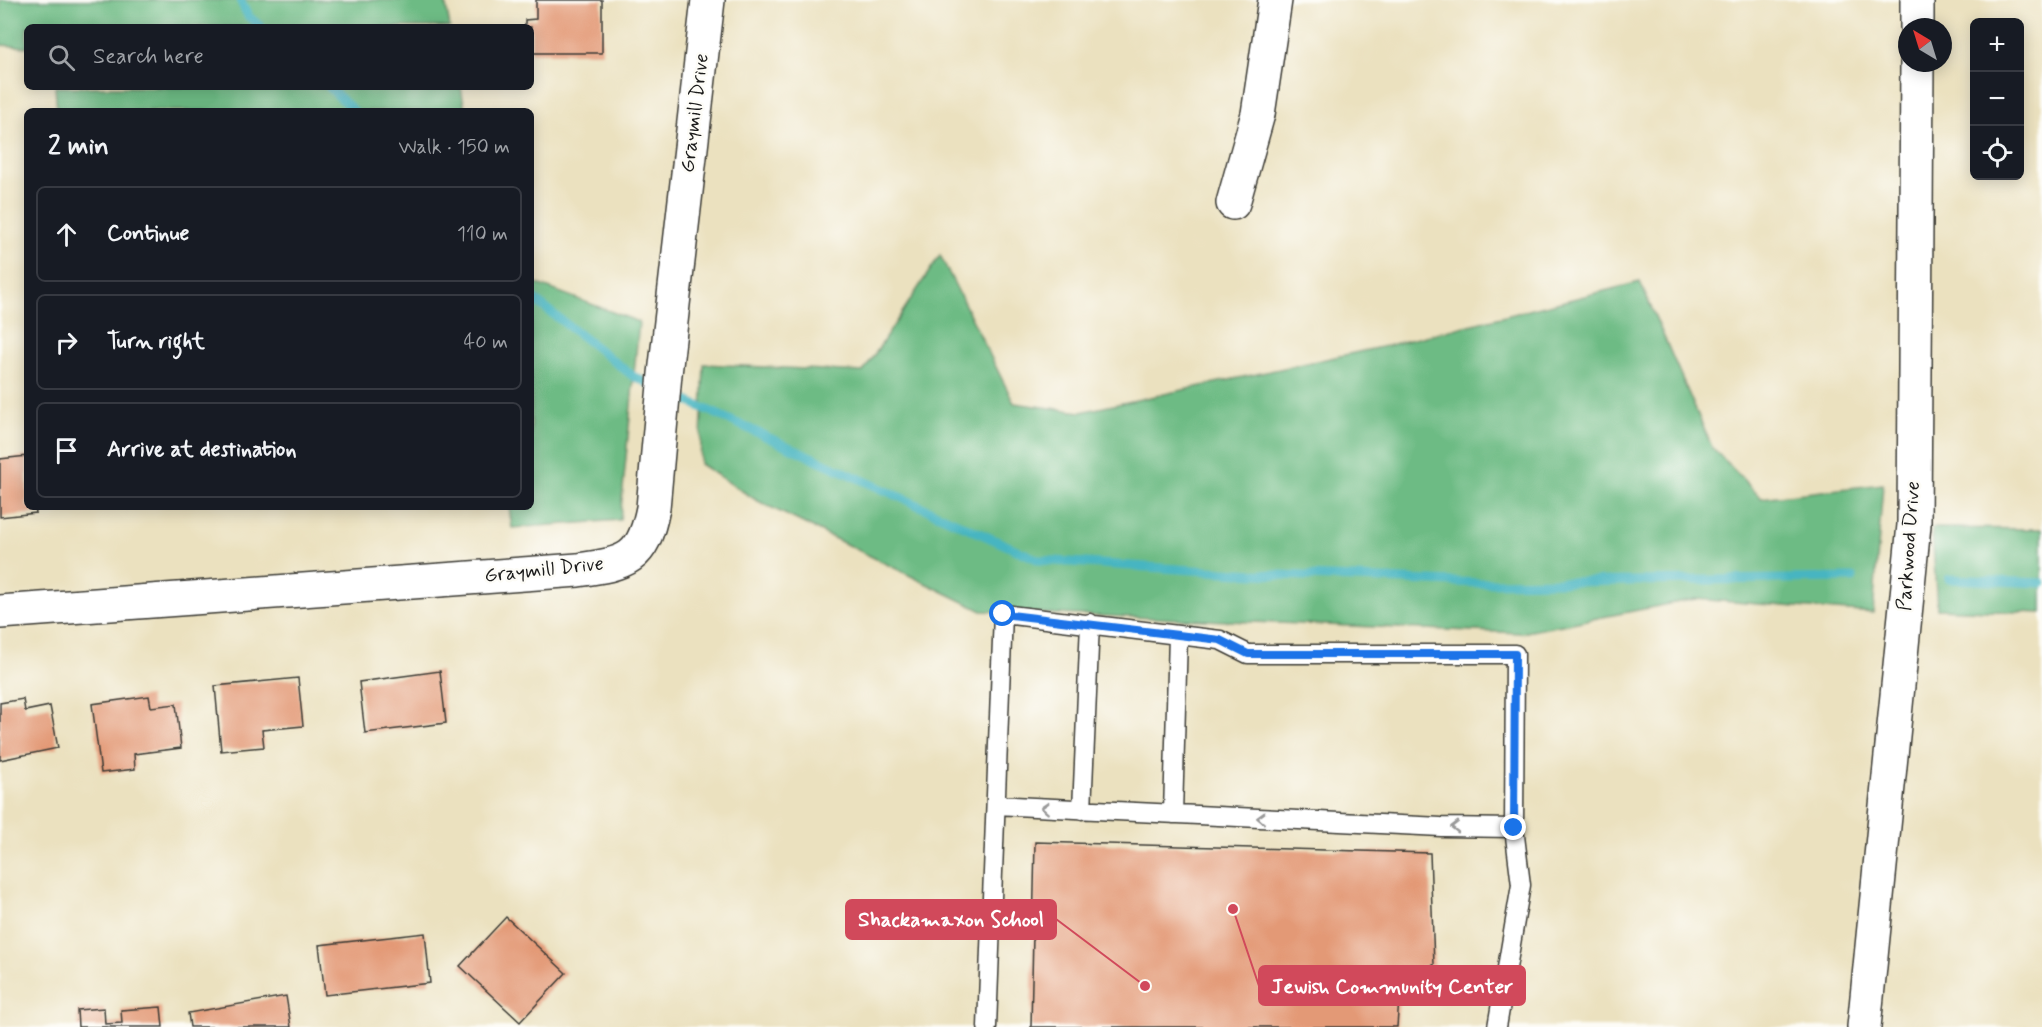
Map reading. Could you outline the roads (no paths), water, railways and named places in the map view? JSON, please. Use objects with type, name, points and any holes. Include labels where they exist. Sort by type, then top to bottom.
[{"type":"street","name":"Graymill Drive","points":[[0,612],[579,570],[620,562],[633,555],[642,545],[649,528],[708,0]]},
{"type":"street","points":[[1233,203],[1258,114],[1275,0]]},
{"type":"street","points":[[1917,0],[1917,18]]},
{"type":"street","name":"Parkwood Drive","points":[[1864,1027],[1914,525],[1917,72]]},
{"type":"lane","points":[[987,1027],[1003,614],[1220,640],[1248,654],[1515,654],[1514,828],[1521,885],[1497,1027]]},
{"type":"lane","points":[[1082,810],[1090,623]]},
{"type":"lane","points":[[1173,814],[1178,635]]},
{"type":"lane","points":[[996,805],[1441,827],[1514,828]]},
{"type":"waterway","points":[[240,0],[248,16],[257,24]]},
{"type":"waterway","points":[[332,90],[351,108]]},
{"type":"waterway","points":[[534,299],[633,376],[658,388]]},
{"type":"waterway","points":[[670,393],[1039,560],[1255,574],[1480,583],[1853,578]]},
{"type":"waterway","points":[[1949,579],[2042,583]]},
{"type":"place","name":"Jewish Community Center","points":[[1233,909]]},
{"type":"place","name":"Shackamaxon School","points":[[1145,986]]}]
